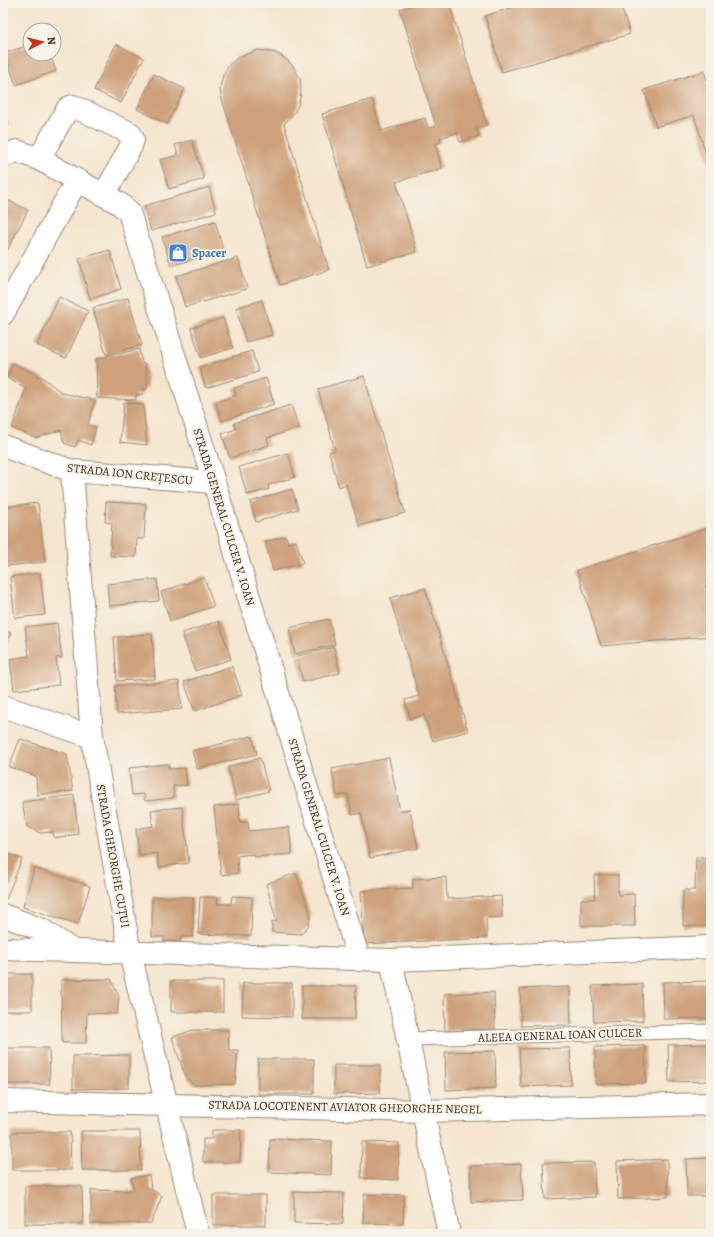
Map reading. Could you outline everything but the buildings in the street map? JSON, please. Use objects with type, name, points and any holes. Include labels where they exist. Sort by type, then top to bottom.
[{"type":"street","points":[[39,159],[68,108],[73,106],[130,133],[133,139],[131,146],[104,194]]},
{"type":"street","name":"STRADA GENERAL CULCER V. IOAN","points":[[3,156],[17,151],[39,159],[104,194],[120,204],[129,212],[214,482],[359,960]]},
{"type":"street","points":[[3,314],[77,180]]},
{"type":"street","name":"STRADA ION CREȚESCU","points":[[3,446],[72,471],[214,482]]},
{"type":"street","name":"STRADA GHEORGHE CUȚUI","points":[[72,471],[92,737],[130,953],[168,1104],[198,1234]]},
{"type":"street","points":[[3,706],[92,737]]},
{"type":"street","points":[[3,915],[42,930],[72,950]]},
{"type":"street","points":[[3,949],[391,960],[711,947]]},
{"type":"street","points":[[391,960],[449,1234]]},
{"type":"street","name":"STRADA LOCOTENENT AVIATOR GHEORGHE NEGEL","points":[[3,1101],[424,1111],[711,1104]]},
{"type":"lane","name":"ALEEA GENERAL IOAN CULCER","points":[[408,1039],[711,1031]]},
{"type":"place","name":"Spacer","points":[[178,253]]}]
